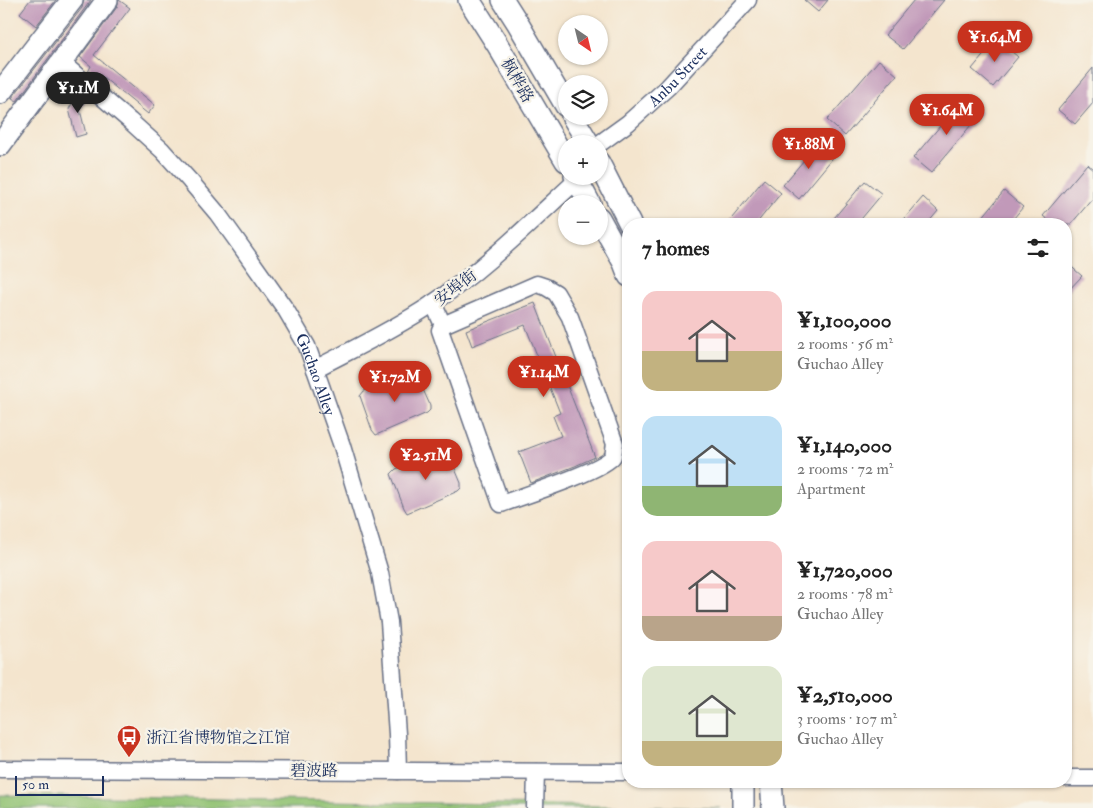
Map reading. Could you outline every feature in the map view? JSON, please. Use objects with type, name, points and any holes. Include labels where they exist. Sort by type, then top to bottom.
[{"type":"main road","points":[[0,94],[72,0]]},
{"type":"main road","points":[[0,145],[107,0]]},
{"type":"main road","name":"枫桦路","points":[[469,0],[558,147]]},
{"type":"main road","name":"枫桦路","points":[[502,0],[558,92]]},
{"type":"main road","points":[[608,181],[627,218]]},
{"type":"main road","points":[[608,234],[622,259]]},
{"type":"main road","points":[[743,788],[743,808]]},
{"type":"main road","points":[[772,788],[773,808]]},
{"type":"street","name":"Anbu Street","points":[[608,137],[628,123],[668,87],[748,0]]},
{"type":"street","name":"Guchao Alley","points":[[60,62],[162,150],[217,213],[286,310],[307,346],[342,446],[380,574],[389,622],[398,771]]},
{"type":"street","name":"安埠街","points":[[315,369],[393,328],[433,303],[470,276],[568,185]]},
{"type":"street","points":[[537,284],[556,293],[570,317],[615,444],[612,456],[602,465],[584,474],[501,504],[440,330],[443,325],[537,284]]},
{"type":"street","points":[[433,303],[443,325]]},
{"type":"street","name":"碧波路","points":[[0,769],[622,772]]},
{"type":"street","points":[[535,808],[536,772]]},
{"type":"street","points":[[1072,778],[1093,778]]},
{"type":"green space","points":[[0,795],[721,808],[0,808]]},
{"type":"building","points":[[30,0],[56,0],[36,26],[20,13]]},
{"type":"building","points":[[84,0],[91,0],[17,101],[12,98],[82,8]]},
{"type":"building","points":[[119,0],[130,8],[94,55],[155,105],[148,114],[99,74],[96,79],[88,72],[91,66],[80,57],[117,7]]},
{"type":"building","points":[[804,0],[828,0],[818,12]]},
{"type":"building","points":[[914,0],[944,0],[903,49],[885,35]]},
{"type":"building","points":[[997,39],[1018,57],[993,87],[972,69]]},
{"type":"building","points":[[879,60],[897,75],[845,136],[827,120]]},
{"type":"building","points":[[1093,68],[1093,103],[1075,124],[1058,110]]},
{"type":"building","points":[[79,90],[87,97],[80,110],[86,134],[76,137],[69,109]]},
{"type":"building","points":[[964,98],[981,113],[931,173],[913,158]]},
{"type":"building","points":[[820,141],[836,154],[799,199],[783,185]]},
{"type":"building","points":[[1087,164],[1093,169],[1093,198],[1072,223],[1072,218],[1046,218],[1043,216]]},
{"type":"building","points":[[764,179],[781,193],[761,218],[732,218]]},
{"type":"building","points":[[865,181],[882,194],[862,218],[834,218]]},
{"type":"building","points":[[1004,191],[1023,207],[1014,218],[982,218]]},
{"type":"building","points":[[923,197],[938,211],[932,218],[905,218]]},
{"type":"building","points":[[1072,267],[1082,276],[1072,287]]},
{"type":"building","points":[[535,303],[595,457],[531,483],[519,452],[561,436],[553,416],[560,413],[525,325],[472,346],[466,330]]},
{"type":"building","points":[[411,373],[416,374],[430,405],[430,410],[376,435],[372,430],[360,396],[364,391]]},
{"type":"building","points":[[442,451],[448,452],[461,483],[461,488],[407,513],[391,474],[396,469]]},
{"type":"place","name":"浙江省博物馆之江馆","points":[[129,758]]}]
